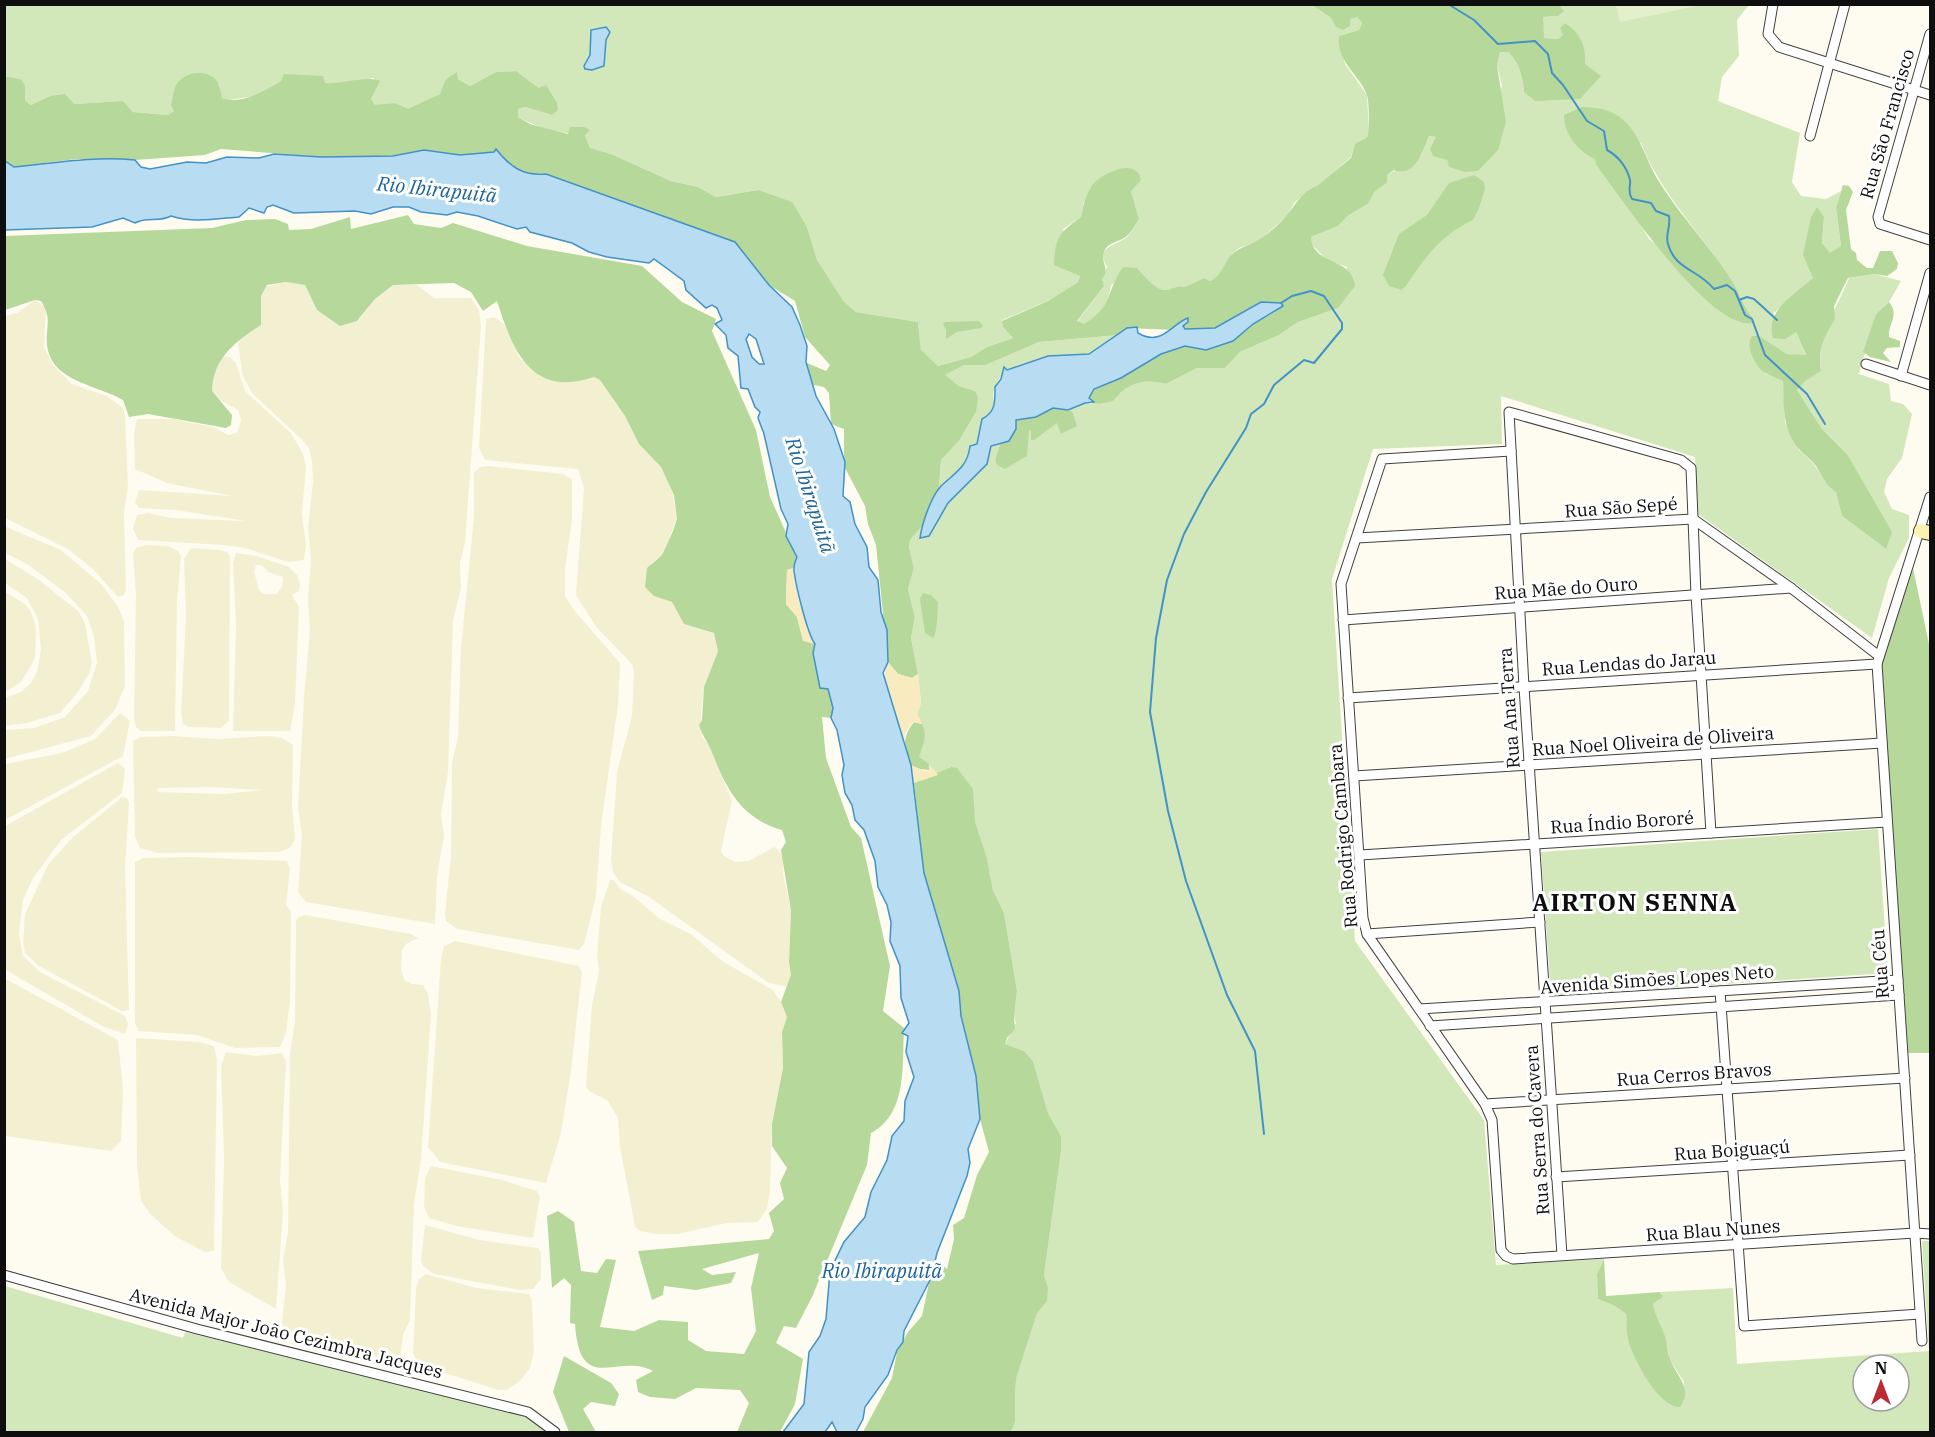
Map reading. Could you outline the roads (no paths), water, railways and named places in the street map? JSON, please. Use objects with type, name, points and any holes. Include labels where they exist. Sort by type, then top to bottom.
[{"type":"street","points":[[1773,4],[1768,34],[1779,46],[1828,64],[1930,95]]},
{"type":"street","points":[[1810,136],[1845,4]]},
{"type":"street","name":"Rua São Francisco","points":[[1930,34],[1916,90],[1879,208],[1880,224],[1930,240]]},
{"type":"street","points":[[1901,376],[1930,273]]},
{"type":"street","points":[[1866,364],[1930,385]]},
{"type":"street","name":"Rua Ana Terra","points":[[1545,1002],[1519,608],[1509,412],[1682,460],[1691,468],[1692,519]]},
{"type":"street","name":"Rua Rodrigo Cambara","points":[[1501,1250],[1492,1120],[1485,1104],[1367,934],[1363,918],[1341,584],[1382,459],[1511,451]]},
{"type":"street","name":"Rua Céu","points":[[1922,1341],[1878,660],[1901,589],[1926,532],[1930,497]]},
{"type":"street","points":[[1692,519],[1711,832]]},
{"type":"street","name":"Rua São Sepé","points":[[1357,538],[1692,519],[1791,588],[1878,660]]},
{"type":"street","name":"Rua Mãe do Ouro","points":[[1343,620],[1791,588]]},
{"type":"street","name":"Rua Lendas do Jarau","points":[[1348,698],[1701,675],[1878,660]]},
{"type":"street","name":"Rua Noel Oliveira de Oliveira","points":[[1354,777],[1882,743]]},
{"type":"street","name":"Rua Índio Bororé","points":[[1360,855],[1887,822]]},
{"type":"street","points":[[1367,934],[1539,922]]},
{"type":"street","name":"Avenida Simões Lopes Neto","points":[[1419,1010],[1898,980]]},
{"type":"street","points":[[1720,991],[1744,1326],[1920,1314]]},
{"type":"street","name":"Avenida Simões Lopes Neto","points":[[1430,1026],[1899,995]]},
{"type":"street","name":"Rua Serra do Cavera","points":[[1545,1002],[1562,1255]]},
{"type":"street","name":"Rua Cerros Bravos","points":[[1485,1104],[1905,1078]]},
{"type":"street","name":"Rua Boiguaçú","points":[[1556,1177],[1910,1155]]},
{"type":"street","name":"Rua Blau Nunes","points":[[1501,1250],[1513,1259],[1916,1233],[1930,1234]]},
{"type":"street","name":"Avenida Major João Cezimbra Jacques","points":[[4,1275],[197,1329],[528,1412],[555,1432]]},
{"type":"water","points":[[606,27],[610,32],[606,40],[604,66],[592,70],[585,69],[584,66],[590,55],[591,30]]},
{"type":"water","name":"Rio Ibirapuitã","points":[[496,149],[506,161],[524,172],[546,174],[735,242],[769,285],[792,307],[807,346],[806,362],[816,396],[834,429],[845,462],[843,496],[850,502],[855,524],[867,547],[869,567],[878,580],[881,612],[887,630],[888,662],[883,673],[911,765],[924,873],[959,991],[961,1016],[976,1076],[980,1119],[968,1149],[970,1163],[967,1176],[937,1253],[931,1278],[904,1331],[903,1342],[897,1350],[888,1375],[865,1407],[863,1419],[856,1432],[837,1432],[832,1422],[825,1432],[783,1432],[804,1404],[809,1352],[820,1336],[826,1319],[830,1271],[844,1242],[865,1217],[871,1192],[887,1160],[892,1136],[904,1121],[905,1101],[914,1077],[906,1052],[908,1036],[902,1033],[909,1023],[901,998],[900,966],[890,941],[891,922],[887,905],[878,887],[875,861],[864,830],[855,820],[852,805],[845,793],[842,775],[844,765],[837,730],[831,718],[833,708],[828,689],[820,688],[813,653],[815,644],[805,620],[795,578],[794,567],[797,557],[786,536],[788,524],[781,509],[764,434],[758,418],[760,412],[755,407],[748,389],[741,388],[738,356],[728,348],[726,335],[715,324],[722,320],[717,308],[712,305],[706,308],[686,290],[684,281],[654,259],[649,263],[607,257],[589,252],[572,243],[530,232],[526,227],[517,229],[478,216],[457,212],[447,215],[421,212],[409,207],[393,207],[371,214],[355,211],[294,213],[273,205],[267,207],[264,213],[249,208],[239,217],[221,219],[196,220],[171,216],[135,223],[123,218],[92,227],[5,230],[5,161],[14,167],[74,160],[120,159],[135,160],[141,167],[150,169],[187,162],[206,163],[227,157],[259,158],[274,154],[321,157],[393,156],[424,150],[460,155],[494,152]],"holes":[[[749,334],[756,339],[764,364],[759,364],[752,357],[746,339]]]},
{"type":"water","points":[[1261,302],[1281,303],[1283,306],[1253,324],[1233,341],[1206,350],[1185,346],[1161,354],[1121,378],[1094,389],[1089,398],[1094,402],[1068,410],[1053,408],[1036,417],[1016,420],[1016,429],[1009,441],[991,446],[987,464],[948,503],[929,536],[920,538],[937,491],[964,464],[970,446],[977,444],[982,419],[992,409],[995,401],[995,387],[1001,379],[1004,367],[1007,370],[1048,356],[1089,354],[1127,328],[1137,327],[1138,333],[1146,337],[1154,337],[1166,333],[1188,318],[1188,322],[1183,326],[1185,329],[1215,328]]},
{"type":"waterway","points":[[1448,4],[1474,20],[1498,44],[1535,41],[1548,54],[1552,73],[1563,85],[1587,121],[1604,131],[1607,150],[1622,162],[1629,175],[1632,199],[1651,203],[1656,211],[1669,216],[1667,241],[1671,253],[1681,264],[1708,282],[1714,289],[1727,285],[1735,291],[1745,315],[1752,319],[1765,355],[1807,394],[1825,424]]},
{"type":"waterway","points":[[1264,1134],[1255,1051],[1227,995],[1186,881],[1168,811],[1150,712],[1156,638],[1167,580],[1184,534],[1206,492],[1246,428],[1251,414],[1264,404],[1274,385],[1304,360],[1314,363],[1342,329],[1342,323],[1324,296],[1311,291],[1292,296],[1281,303]]},
{"type":"waterway","points":[[1739,300],[1747,297],[1754,299],[1777,320]]},
{"type":"district","name":"AIRTON SENNA","points":[[1635,902]]}]
